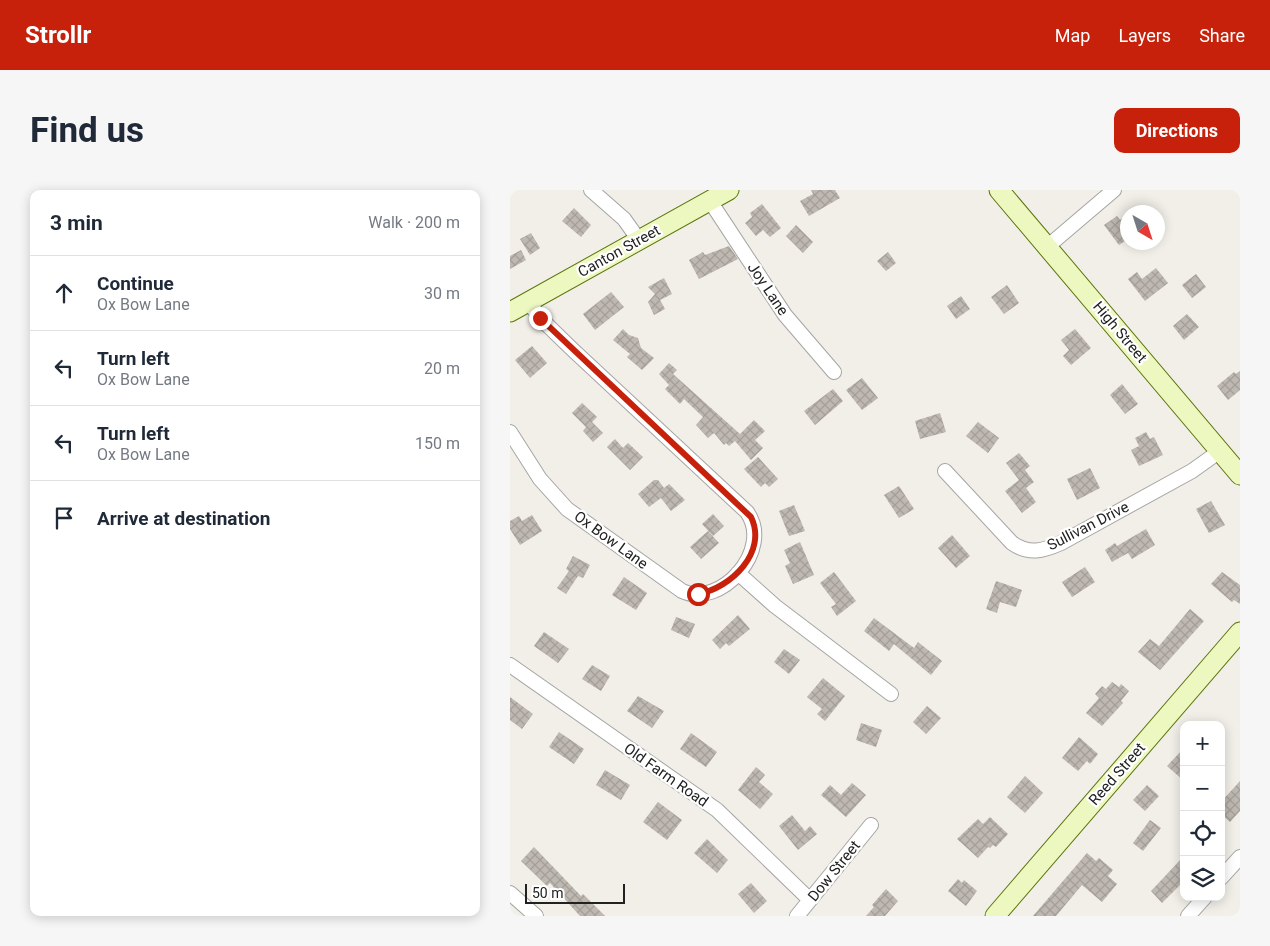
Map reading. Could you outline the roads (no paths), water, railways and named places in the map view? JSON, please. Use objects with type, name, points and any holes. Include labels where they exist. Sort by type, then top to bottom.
[{"type":"main road","name":"Canton Street","points":[[510,312],[729,190]]},
{"type":"main road","name":"High Street","points":[[999,190],[1240,475]]},
{"type":"main road","name":"Reed Street","points":[[995,916],[1240,632]]},
{"type":"street","points":[[591,190],[624,219],[639,240]]},
{"type":"street","points":[[1047,247],[1114,190]]},
{"type":"street","name":"Joy Lane","points":[[710,201],[785,315],[834,372]]},
{"type":"street","name":"Ox Bow Lane","points":[[510,432],[540,479],[567,509],[677,588],[693,594],[704,593],[724,585],[738,573],[752,552],[756,540],[753,522],[747,512],[573,350],[536,313],[529,302]]},
{"type":"street","name":"Sullivan Drive","points":[[945,471],[1012,543],[1024,550],[1038,551],[1061,542],[1192,471],[1220,451]]},
{"type":"street","points":[[738,573],[775,606],[892,694]]},
{"type":"street","name":"Old Farm Road","points":[[510,665],[717,810],[810,900]]},
{"type":"street","name":"Dow Street","points":[[797,916],[871,825]]},
{"type":"street","points":[[1225,874],[1240,857]]},
{"type":"street","points":[[510,893],[536,916]]},
{"type":"street","points":[[1188,916],[1201,901]]}]
